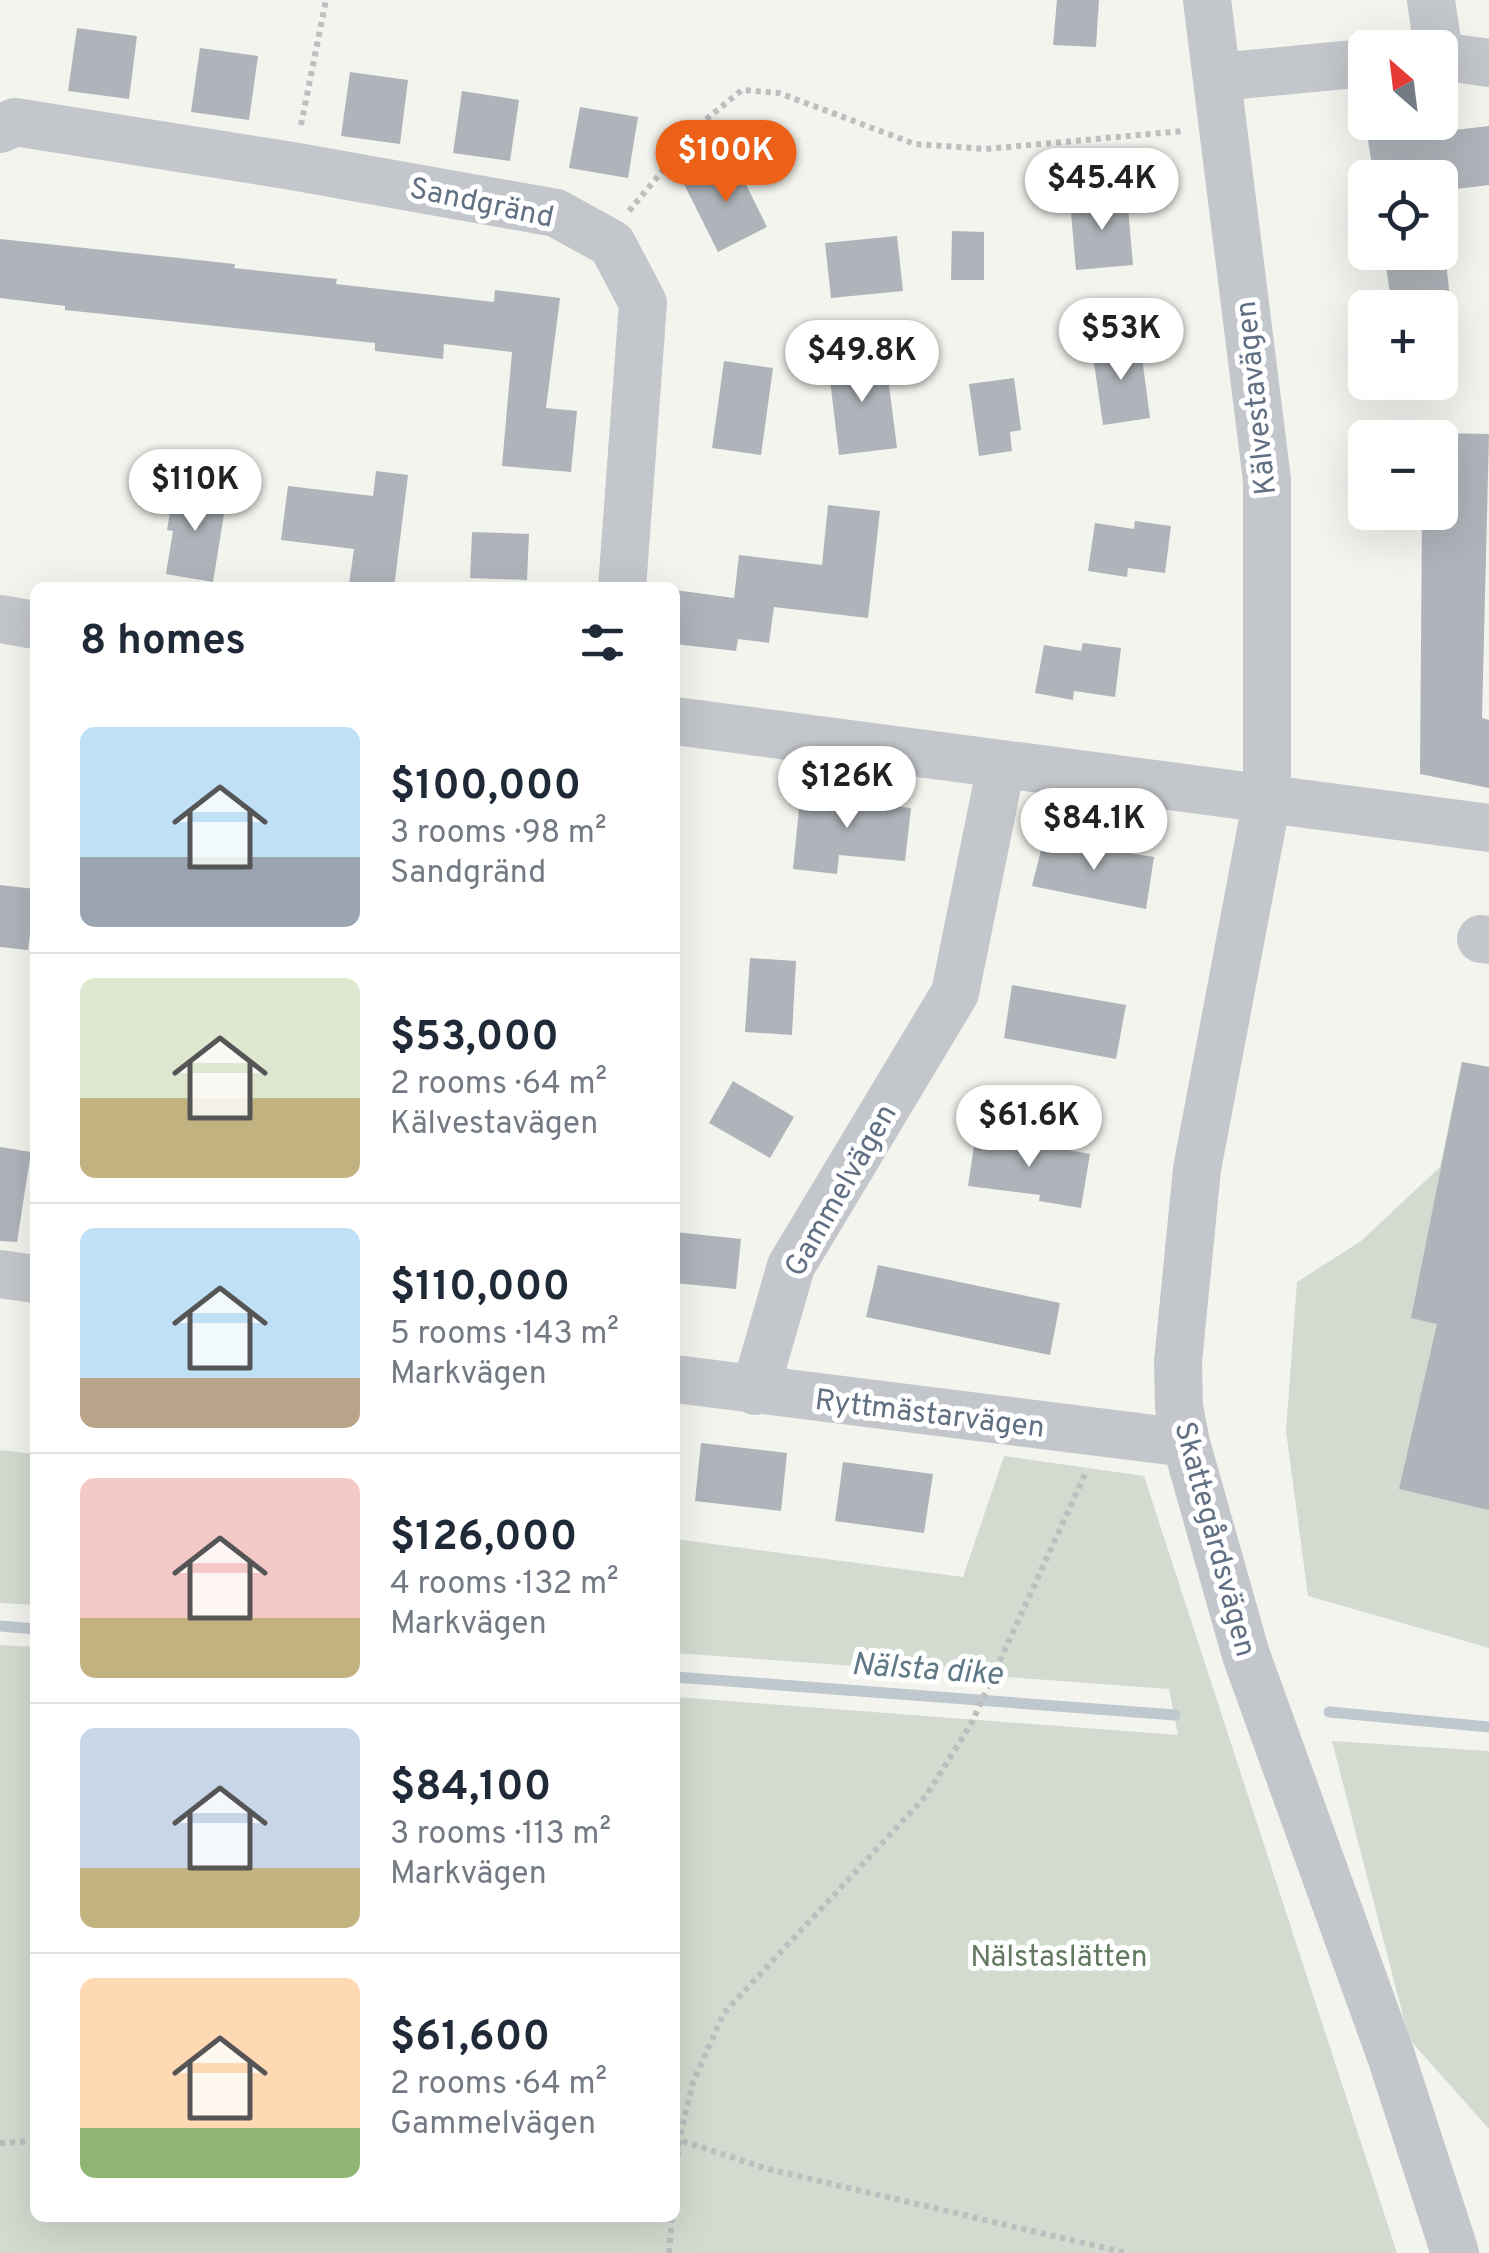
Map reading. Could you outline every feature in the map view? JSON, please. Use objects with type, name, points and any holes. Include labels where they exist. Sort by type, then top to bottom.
[{"type":"street","name":"Kälvestavägen","points":[[1207,0],[1267,480],[1267,799]]},
{"type":"street","points":[[1431,0],[1435,30]]},
{"type":"street","points":[[1458,58],[1489,62]]},
{"type":"street","points":[[1218,76],[1348,65]]},
{"type":"street","name":"Sandgränd","points":[[0,129],[15,122],[556,213],[612,244],[643,303],[622,582]]},
{"type":"street","points":[[0,619],[30,623]]},
{"type":"street","points":[[680,722],[1489,828]]},
{"type":"street","name":"Gammelvägen","points":[[756,1392],[791,1266],[955,993],[1002,766]]},
{"type":"street","name":"Skattegårdsvägen","points":[[1267,799],[1197,1169],[1178,1362],[1186,1443],[1246,1655],[1391,2056],[1455,2253]]},
{"type":"street","points":[[0,1274],[30,1278]]},
{"type":"street","name":"Ryttmästarvägen","points":[[680,1380],[1186,1443]]},
{"type":"path","points":[[292,166],[326,0]]},
{"type":"path","points":[[606,241],[704,121],[742,90],[779,93],[915,144],[986,148],[1224,127]]},
{"type":"path","points":[[680,2128],[693,2082],[724,2013],[926,1796],[972,1724],[1103,1435]]},
{"type":"path","points":[[680,2140],[768,2169],[1126,2253]]},
{"type":"path","points":[[0,2143],[30,2141]]},
{"type":"path","points":[[669,2253],[672,2222]]},
{"type":"green space","points":[[1462,1062],[1489,1067],[1489,1648],[1308,1596],[1286,1431],[1297,1282],[1361,1241],[1440,1167]]},
{"type":"green space","points":[[0,1450],[30,1453],[30,1605],[0,1603]]},
{"type":"green space","name":"Nälstaslätten","points":[[1004,1456],[1144,1476],[1397,2253],[0,2253],[0,1645],[30,1647],[30,2222],[680,2222],[680,1697],[1178,1735],[1169,1689],[680,1653],[680,1540],[963,1577]]},
{"type":"green space","points":[[1332,1741],[1489,1751],[1489,2129],[1409,2039]]},
{"type":"building","points":[[1057,0],[1099,0],[1096,47],[1053,45]]},
{"type":"building","points":[[77,28],[137,36],[129,99],[68,91]]},
{"type":"building","points":[[200,48],[258,56],[249,120],[191,112]]},
{"type":"building","points":[[350,72],[408,80],[400,144],[341,136]]},
{"type":"building","points":[[462,91],[519,100],[510,161],[453,153]]},
{"type":"building","points":[[580,107],[638,117],[628,178],[569,168]]},
{"type":"building","points":[[1489,126],[1489,185],[1458,189],[1458,160],[1371,160],[1368,140],[1458,140],[1458,130]]},
{"type":"building","points":[[733,158],[767,227],[718,252],[684,184]]},
{"type":"building","points":[[1127,196],[1133,265],[1076,270],[1070,201]]},
{"type":"building","points":[[952,231],[984,232],[984,280],[951,280]]},
{"type":"building","points":[[897,236],[903,291],[831,298],[825,243]]},
{"type":"building","points":[[0,239],[235,264],[234,268],[337,279],[336,284],[494,302],[495,290],[560,298],[546,408],[577,411],[571,472],[502,466],[512,352],[444,344],[443,359],[375,351],[375,343],[65,310],[65,306],[0,298]]},
{"type":"building","points":[[1387,270],[1447,270],[1449,290],[1389,290]]},
{"type":"building","points":[[1140,342],[1150,418],[1103,425],[1092,349]]},
{"type":"building","points":[[831,354],[837,365],[836,361],[885,354],[897,448],[839,455],[827,355]]},
{"type":"building","points":[[724,361],[773,368],[761,455],[712,448]]},
{"type":"building","points":[[1014,378],[1021,430],[1010,432],[1012,451],[979,456],[969,384]]},
{"type":"building","points":[[1458,433],[1489,434],[1482,718],[1489,720],[1489,788],[1420,774],[1422,530],[1458,530]]},
{"type":"building","points":[[376,471],[408,475],[395,582],[349,582],[354,549],[281,540],[288,486],[373,496]]},
{"type":"building","points":[[174,488],[227,496],[213,582],[166,574],[173,531],[167,530]]},
{"type":"building","points":[[828,505],[880,511],[868,618],[774,607],[769,643],[738,639],[736,651],[680,645],[680,591],[734,598],[739,555],[822,565]]},
{"type":"building","points":[[1135,521],[1171,526],[1165,573],[1128,568],[1127,577],[1088,571],[1095,523],[1134,529]]},
{"type":"building","points":[[472,532],[529,534],[527,580],[470,578]]},
{"type":"building","points":[[1083,643],[1121,648],[1115,697],[1074,691],[1073,700],[1035,693],[1044,645],[1081,651]]},
{"type":"building","points":[[801,789],[861,794],[860,803],[911,808],[905,861],[839,855],[837,874],[793,869]]},
{"type":"building","points":[[1045,834],[1084,846],[1154,857],[1146,909],[1032,886]]},
{"type":"building","points":[[0,885],[30,888],[28,950],[0,947]]},
{"type":"building","points":[[750,958],[796,961],[792,1035],[745,1032]]},
{"type":"building","points":[[1012,985],[1126,1005],[1116,1059],[1004,1038]]},
{"type":"building","points":[[1462,1062],[1489,1067],[1489,1510],[1399,1489],[1437,1324],[1411,1318]]},
{"type":"building","points":[[733,1081],[794,1117],[770,1158],[709,1123]]},
{"type":"building","points":[[976,1133],[1090,1154],[1081,1208],[1039,1201],[1040,1195],[968,1186]]},
{"type":"building","points":[[0,1147],[30,1152],[17,1242],[0,1241]]},
{"type":"building","points":[[680,1233],[741,1239],[736,1289],[680,1283]]},
{"type":"building","points":[[878,1265],[1060,1303],[1050,1355],[866,1317]]},
{"type":"building","points":[[701,1443],[787,1453],[781,1511],[695,1501]]},
{"type":"building","points":[[843,1462],[933,1474],[924,1533],[835,1521]]},
{"type":"waterway","name":"Nälsta dike","points":[[0,1626],[30,1629]]},
{"type":"waterway","name":"Nälsta dike","points":[[680,1677],[1175,1715]]},
{"type":"waterway","name":"Nälsta dike","points":[[1329,1712],[1489,1727]]}]
